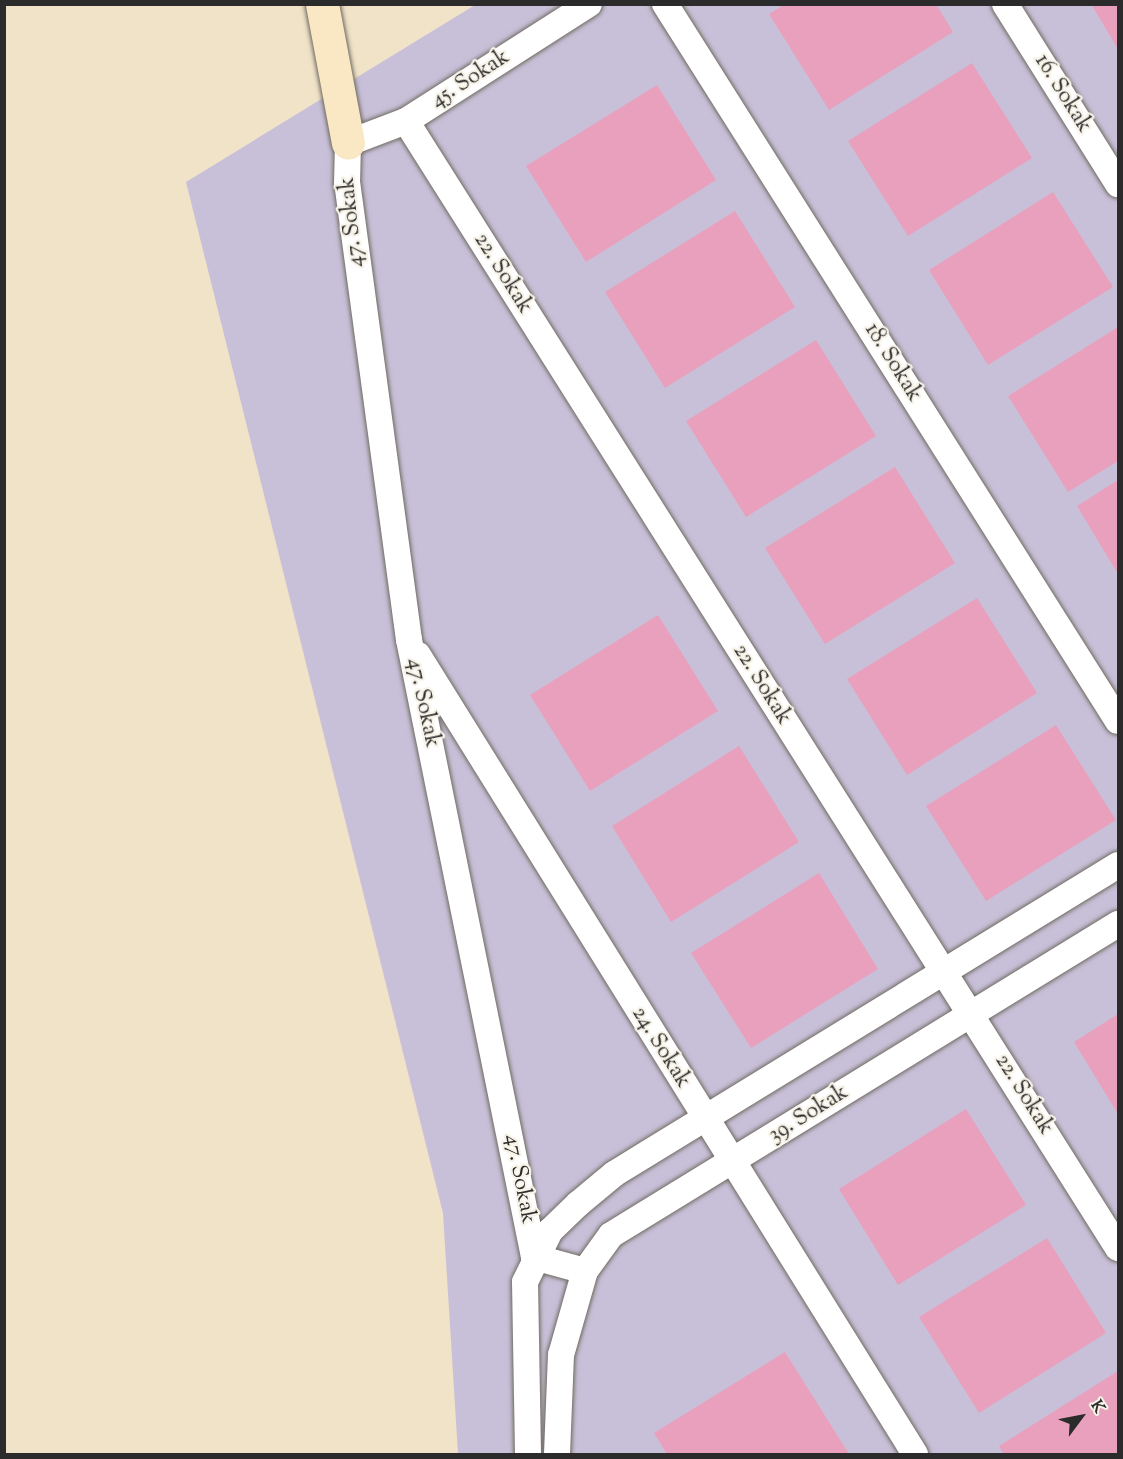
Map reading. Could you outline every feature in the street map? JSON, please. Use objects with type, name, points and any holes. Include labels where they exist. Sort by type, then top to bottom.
[{"type":"street","points":[[322,4],[348,143]]},
{"type":"street","name":"45. Sokak","points":[[348,143],[406,122],[589,4]]},
{"type":"street","name":"18. Sokak","points":[[665,4],[1119,721]]},
{"type":"street","name":"16. Sokak","points":[[1005,4],[1119,184]]},
{"type":"street","name":"22. Sokak","points":[[406,122],[1119,1248]]},
{"type":"street","name":"47. Sokak","points":[[348,143],[347,184],[409,639],[534,1257],[525,1282],[531,1453]]},
{"type":"street","name":"24. Sokak","points":[[409,639],[706,1122],[915,1455]]},
{"type":"street","points":[[585,1271],[534,1257],[550,1231],[614,1174],[706,1122],[1119,865]]},
{"type":"street","name":"39. Sokak","points":[[557,1455],[561,1355],[585,1271],[611,1235],[733,1163],[971,1013],[1119,924]]},
{"type":"shaded area","points":[[475,5],[1118,5],[1118,1454],[458,1454],[443,1213],[186,182]]},
{"type":"building","points":[[785,4],[936,4],[953,32],[829,110],[769,14]]},
{"type":"building","points":[[1091,4],[1118,4],[1118,49]]},
{"type":"building","points":[[972,63],[1032,158],[908,236],[848,141]]},
{"type":"building","points":[[657,85],[716,180],[586,262],[526,166]]},
{"type":"building","points":[[1053,192],[1113,287],[988,365],[929,270]]},
{"type":"building","points":[[735,211],[795,307],[665,388],[605,292]]},
{"type":"building","points":[[1118,327],[1118,461],[1068,492],[1008,396]]},
{"type":"building","points":[[816,340],[876,436],[746,517],[686,421]]},
{"type":"building","points":[[895,467],[955,563],[825,644],[765,548]]},
{"type":"building","points":[[1118,480],[1118,574],[1077,506]]},
{"type":"building","points":[[977,598],[1037,693],[907,775],[847,679]]},
{"type":"building","points":[[658,615],[718,711],[590,791],[530,695]]},
{"type":"building","points":[[1056,725],[1116,820],[986,901],[926,806]]},
{"type":"building","points":[[739,746],[799,842],[671,922],[612,826]]},
{"type":"building","points":[[819,873],[878,969],[751,1048],[691,953]]},
{"type":"building","points":[[1118,1014],[1118,1114],[1074,1042]]},
{"type":"building","points":[[966,1109],[1026,1205],[898,1285],[839,1189]]},
{"type":"building","points":[[1047,1238],[1106,1333],[979,1413],[919,1317]]},
{"type":"building","points":[[785,1352],[849,1454],[667,1454],[654,1433]]},
{"type":"building","points":[[1118,1371],[1118,1454],[1004,1454],[999,1446]]}]
